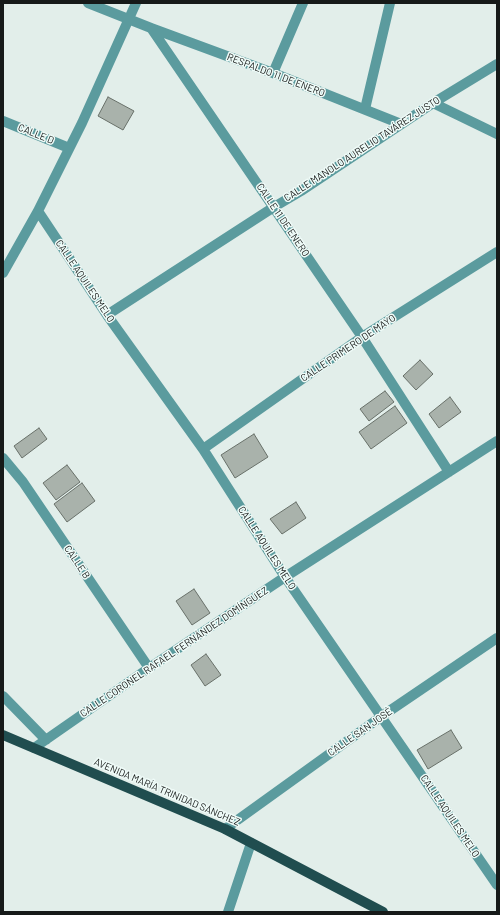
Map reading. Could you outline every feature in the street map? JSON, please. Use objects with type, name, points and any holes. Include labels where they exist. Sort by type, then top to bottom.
[{"type":"main road","name":"AVENIDA MARÍA TRINIDAD SÁNCHEZ","points":[[3,735],[225,829],[383,912]]},
{"type":"street","points":[[88,3],[151,28]]},
{"type":"street","points":[[3,273],[38,211],[136,3]]},
{"type":"street","points":[[273,73],[303,3]]},
{"type":"street","points":[[365,109],[390,3]]},
{"type":"street","name":"RESPALDO 11 DE ENERO","points":[[151,28],[273,73],[401,124]]},
{"type":"street","name":"CALLE 11 DE ENERO","points":[[151,28],[362,337],[449,472]]},
{"type":"street","name":"CALLE MANOLO AURELIO TAVÁREZ JUSTO","points":[[107,315],[301,191],[433,103],[497,64]]},
{"type":"street","points":[[433,103],[497,134]]},
{"type":"street","name":"CALLE D","points":[[3,121],[69,148]]},
{"type":"street","name":"CALLE AQUILES MELO","points":[[38,211],[107,315],[203,449],[285,577],[497,885]]},
{"type":"street","name":"CALLE PRIMERO DE MAYO","points":[[203,449],[362,337],[497,252]]},
{"type":"street","name":"CALLE CORONEL RAFAEL FERNÁNDEZ DOMÍNGUEZ","points":[[34,748],[149,668],[285,577],[497,441]]},
{"type":"street","name":"CALLE B","points":[[3,458],[23,482],[149,668]]},
{"type":"street","name":"CALLE SAN JOSÉ","points":[[225,829],[382,716],[497,638]]},
{"type":"street","points":[[3,696],[46,740]]},
{"type":"street","points":[[228,912],[251,843]]},
{"type":"building","points":[[108,97],[134,111],[123,130],[98,116]]},
{"type":"building","points":[[420,360],[433,374],[416,390],[403,376]]},
{"type":"building","points":[[385,391],[394,402],[369,421],[360,409]]},
{"type":"building","points":[[450,397],[461,412],[439,428],[429,414]]},
{"type":"building","points":[[395,406],[407,423],[371,449],[359,432]]},
{"type":"building","points":[[39,428],[47,439],[22,458],[14,446]]},
{"type":"building","points":[[254,434],[268,457],[235,478],[221,455]]},
{"type":"building","points":[[67,465],[80,482],[56,500],[43,483]]},
{"type":"building","points":[[82,483],[95,501],[67,522],[54,504]]},
{"type":"building","points":[[296,502],[306,518],[282,534],[270,519]]},
{"type":"building","points":[[194,589],[210,613],[192,625],[176,601]]},
{"type":"building","points":[[206,654],[221,675],[205,686],[191,665]]},
{"type":"building","points":[[451,730],[462,748],[428,769],[417,750]]}]
